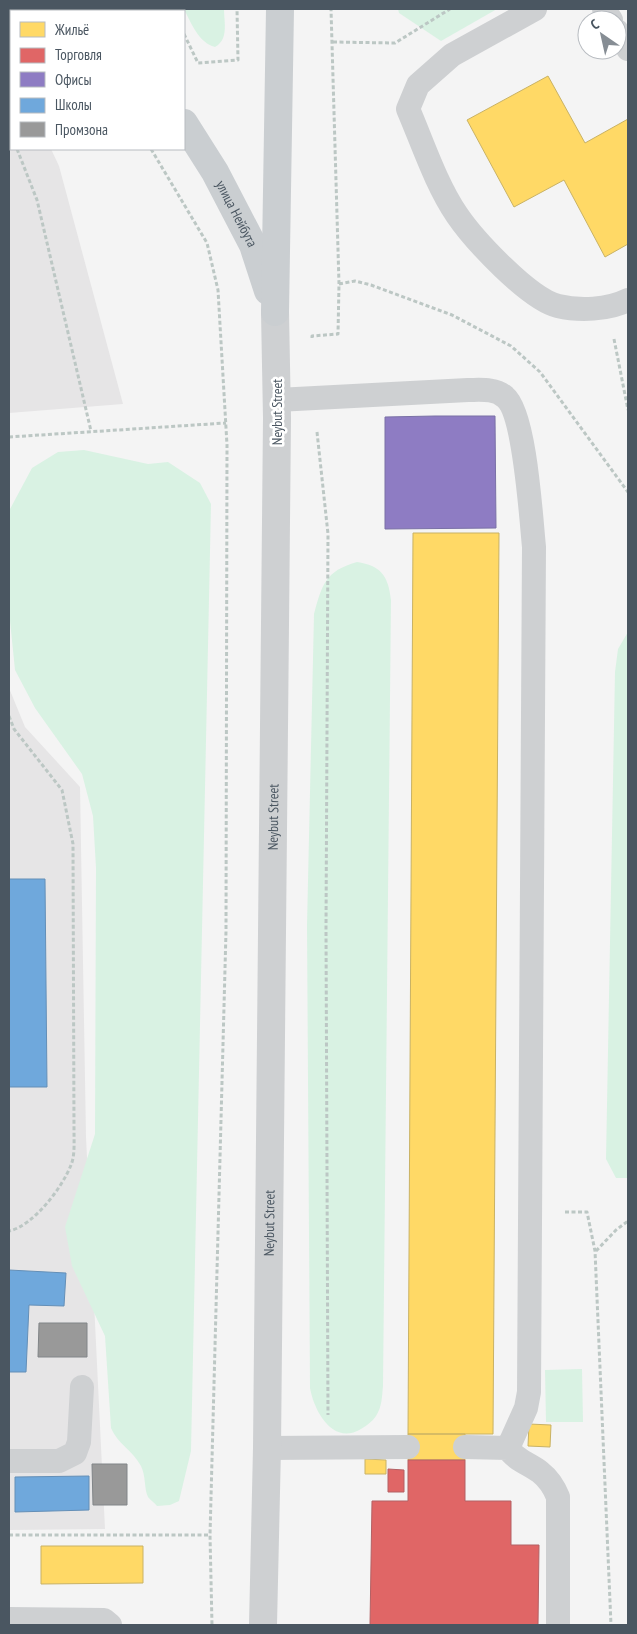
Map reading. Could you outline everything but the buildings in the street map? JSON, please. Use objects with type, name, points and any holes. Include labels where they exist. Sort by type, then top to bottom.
[{"type":"main road","name":"Neybut Street","points":[[275,312],[280,9]]},
{"type":"main road","name":"улица Нейбута","points":[[185,125],[215,172],[253,245],[275,312]]},
{"type":"street","name":"Neybut Street","points":[[263,1625],[267,1448],[277,400],[275,312]]},
{"type":"lane","points":[[535,9],[452,55],[418,85],[408,109],[431,164],[457,215],[493,260],[542,298],[556,306],[583,309],[618,303]]},
{"type":"lane","points":[[277,400],[313,400],[374,394],[468,390],[494,391],[505,397],[515,412],[528,485],[534,546],[529,1392],[526,1408],[508,1448]]},
{"type":"lane","points":[[9,1461],[59,1461],[75,1454],[79,1442],[82,1387]]},
{"type":"lane","points":[[267,1448],[408,1447]]},
{"type":"lane","points":[[465,1447],[508,1448],[514,1455],[540,1472],[552,1483],[558,1497],[558,1625]]},
{"type":"lane","points":[[9,1619],[104,1620],[110,1625]]},
{"type":"path","points":[[185,36],[198,63],[238,60],[238,9]]},
{"type":"path","points":[[318,336],[338,334],[339,284],[331,9]]},
{"type":"path","points":[[333,42],[395,43],[450,9]]},
{"type":"path","points":[[17,150],[37,200],[91,431]]},
{"type":"path","points":[[153,150],[207,243],[218,290],[226,423],[226,932],[210,1535],[212,1625]]},
{"type":"path","points":[[618,303],[628,410]]},
{"type":"path","points":[[313,400],[328,534],[326,919],[328,1448]]},
{"type":"path","points":[[9,437],[226,423]]},
{"type":"path","points":[[9,716],[14,729],[62,790],[73,844],[74,1131],[72,1164],[62,1183],[32,1218],[9,1231]]},
{"type":"path","points":[[587,1212],[595,1251],[611,1625]]},
{"type":"path","points":[[595,1251],[628,1221]]},
{"type":"path","points":[[9,1535],[210,1535]]},
{"type":"shaded area","points":[[9,64],[10,150],[51,150],[59,166],[123,404],[9,413]]},
{"type":"shaded area","points":[[9,688],[25,727],[80,787],[86,1137],[105,1529],[9,1530]]},
{"type":"green space","points":[[224,9],[225,30],[219,44],[215,47],[204,41],[196,32],[185,10]]},
{"type":"green space","points":[[398,9],[497,9],[441,41],[399,13]]},
{"type":"green space","points":[[84,450],[148,464],[168,462],[200,483],[211,504],[191,1451],[179,1501],[170,1505],[157,1506],[148,1497],[141,1466],[111,1428],[105,1336],[72,1266],[65,1227],[95,1134],[96,868],[93,816],[82,774],[35,708],[15,670],[9,611],[9,511],[32,468],[58,452]]},
{"type":"green space","points":[[357,562],[372,566],[382,573],[388,584],[391,600],[383,1386],[381,1405],[373,1420],[361,1429],[351,1433],[342,1433],[326,1424],[312,1397],[310,1388],[307,926],[314,614],[326,580],[338,570]]},
{"type":"green space","points":[[628,632],[628,1178],[616,1178],[606,1159],[615,672],[618,649]]},
{"type":"green space","points":[[582,1369],[583,1422],[546,1422],[545,1370]]}]
